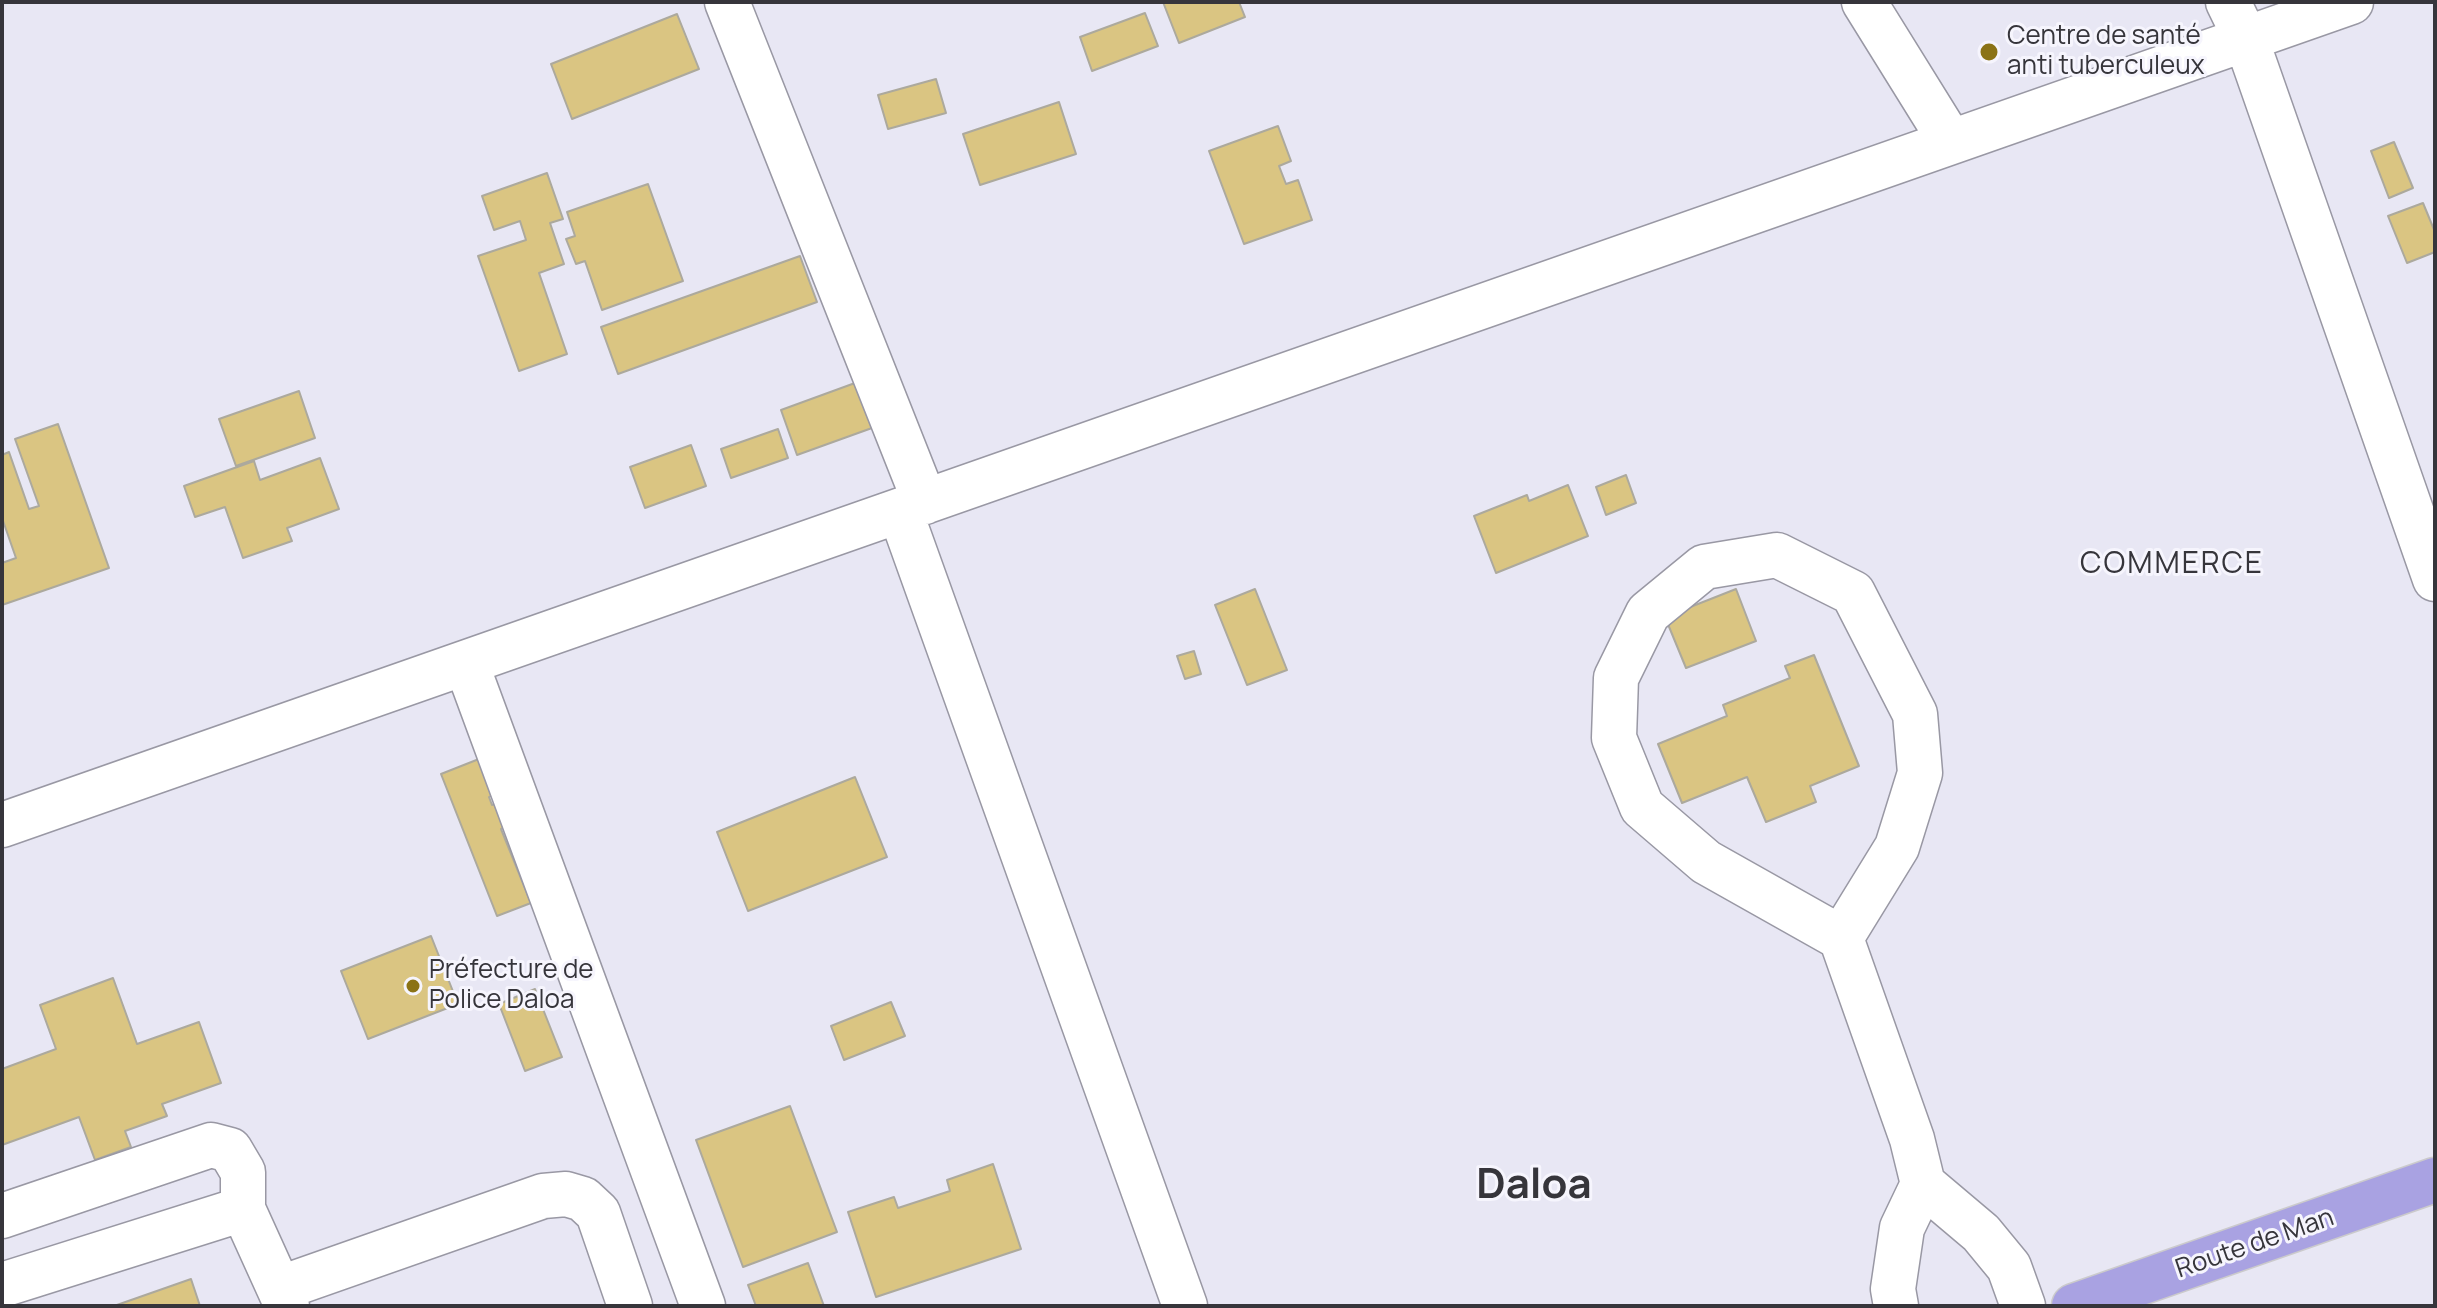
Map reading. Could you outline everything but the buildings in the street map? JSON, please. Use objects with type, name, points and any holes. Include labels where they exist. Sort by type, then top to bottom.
[{"type":"highway","name":"Route de Man","points":[[2074,1306],[2435,1180]]},
{"type":"street","points":[[727,2],[912,506],[1185,1306]]},
{"type":"street","points":[[1864,2],[1951,142]]},
{"type":"street","points":[[2,825],[1951,142],[2237,20],[2351,2]]},
{"type":"street","points":[[2237,20],[2435,579]]},
{"type":"street","points":[[1841,938],[1897,847],[1920,773],[1915,714],[1853,593],[1777,555],[1704,567],[1648,613],[1616,678],[1614,738],[1642,807],[1706,862],[1841,938],[1912,1139],[1923,1184],[1981,1233],[2009,1267],[2023,1306]]},
{"type":"street","points":[[466,663],[703,1306]]},
{"type":"street","points":[[2,1216],[211,1145],[230,1150],[243,1172],[243,1209],[284,1297],[543,1196],[566,1194],[583,1199],[598,1213],[630,1306]]},
{"type":"street","points":[[1896,1306],[1893,1289],[1902,1228],[1923,1184]]},
{"type":"street","points":[[2,1285],[243,1209]]},
{"type":"place","name":"Centre de santé anti tuberculeux","points":[[1989,52]]},
{"type":"place","name":"Préfecture de Police Daloa","points":[[413,986]]},
{"type":"district","name":"COMMERCE","points":[[2172,565]]},
{"type":"district","name":"Daloa","points":[[1534,1186]]}]
